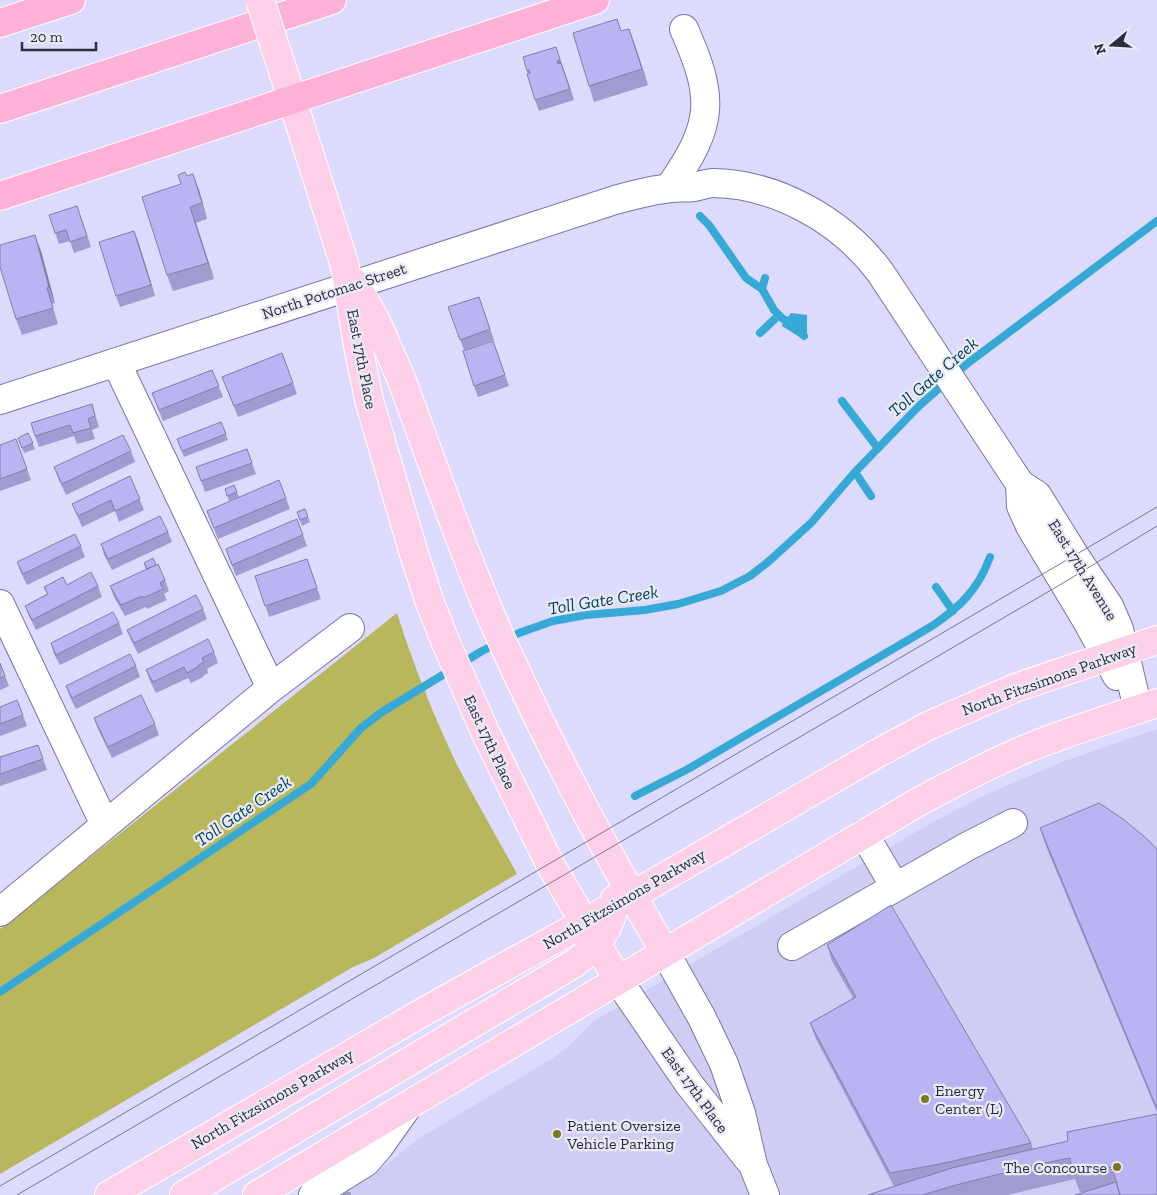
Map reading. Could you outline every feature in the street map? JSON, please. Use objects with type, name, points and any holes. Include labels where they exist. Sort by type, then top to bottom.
[{"type":"highway","points":[[0,23],[71,0]]},
{"type":"highway","points":[[0,109],[332,0]]},
{"type":"highway","points":[[0,196],[595,0]]},
{"type":"main road","name":"East 17th Place","points":[[260,0],[345,266],[369,400],[430,603],[482,726],[524,813],[550,864],[618,980]]},
{"type":"main road","name":"East 17th Place","points":[[345,266],[376,323],[400,376],[493,621],[546,736],[614,865],[623,901],[665,952]]},
{"type":"main road","name":"North Fitzsimons Parkway","points":[[109,1195],[425,1011],[590,933],[623,901],[878,753],[930,725],[1015,688],[1157,640]]},
{"type":"main road","points":[[257,1195],[933,794],[991,764],[1054,738],[1148,706]]},
{"type":"main road","points":[[184,1195],[575,963],[590,933]]},
{"type":"street","points":[[669,188],[689,158],[701,130],[706,112],[706,95],[702,75],[684,29]]},
{"type":"street","name":"East 17th Avenue","points":[[669,188],[693,187],[711,183],[751,188],[777,196],[806,209],[854,242],[880,272],[1020,484],[1037,495],[1109,606],[1119,629],[1114,654],[1148,706]]},
{"type":"street","name":"North Potomac Street","points":[[0,400],[626,196],[669,188]]},
{"type":"street","points":[[116,362],[271,688]]},
{"type":"street","points":[[0,604],[105,825]]},
{"type":"street","points":[[0,912],[271,688],[350,628]]},
{"type":"street","points":[[792,946],[1013,822]]},
{"type":"street","points":[[864,834],[895,887]]},
{"type":"street","name":"East 17th Place","points":[[665,952],[702,1018],[724,1064],[742,1113],[753,1165],[765,1195]]},
{"type":"street","name":"East 17th Place","points":[[618,980],[689,1084],[753,1165]]},
{"type":"street","points":[[313,1195],[366,1162],[408,1106]]},
{"type":"shaded area","points":[[397,613],[431,707],[456,763],[517,874],[374,958],[353,967],[0,1174],[0,929]]},
{"type":"shaded area","points":[[1157,729],[1157,1195],[337,1195],[383,1167],[418,1139],[553,1058],[571,1044],[594,1021],[933,822],[983,796],[1062,762]]},
{"type":"water","points":[[791,313],[807,315],[807,335],[801,338],[782,326],[784,316],[788,317]]},
{"type":"building","points":[[617,19],[621,31],[629,29],[642,69],[589,86],[573,33]]},
{"type":"building","points":[[556,47],[560,59],[557,61],[558,64],[561,63],[570,89],[535,100],[527,74],[530,73],[529,70],[527,71],[523,57]]},
{"type":"building","points":[[185,172],[187,176],[193,174],[202,203],[190,207],[208,263],[167,275],[142,197],[181,184],[178,175]]},
{"type":"building","points":[[77,206],[87,236],[70,242],[66,230],[55,233],[49,215]]},
{"type":"building","points":[[134,231],[151,285],[116,296],[99,242]]},
{"type":"building","points":[[35,235],[53,308],[16,319],[0,267],[0,245]]},
{"type":"building","points":[[479,297],[490,329],[460,340],[448,307]]},
{"type":"building","points":[[493,341],[505,375],[474,386],[463,351]]},
{"type":"building","points":[[282,353],[293,383],[234,406],[222,377]]},
{"type":"building","points":[[212,370],[219,386],[159,410],[152,393]]},
{"type":"building","points":[[92,404],[95,416],[88,419],[91,428],[73,433],[70,425],[35,436],[31,423]]},
{"type":"building","points":[[221,422],[226,434],[182,451],[177,439]]},
{"type":"building","points":[[28,433],[33,443],[22,448],[18,438]]},
{"type":"building","points":[[123,435],[131,451],[62,484],[54,467]]},
{"type":"building","points":[[16,439],[27,469],[0,479],[0,445]]},
{"type":"building","points":[[247,449],[252,463],[201,481],[196,467]]},
{"type":"building","points":[[130,476],[140,499],[115,511],[111,500],[78,516],[72,504]]},
{"type":"building","points":[[279,480],[286,498],[214,528],[207,511]]},
{"type":"building","points":[[234,485],[237,492],[227,496],[225,489]]},
{"type":"building","points":[[305,509],[308,517],[300,520],[297,512]]},
{"type":"building","points":[[160,516],[168,532],[108,559],[101,544]]},
{"type":"building","points":[[297,519],[303,535],[232,565],[226,549]]},
{"type":"building","points":[[75,534],[81,546],[23,574],[17,562]]},
{"type":"building","points":[[153,558],[156,565],[147,569],[144,563]]},
{"type":"building","points":[[307,559],[317,588],[265,606],[255,576]]},
{"type":"building","points":[[158,564],[165,580],[160,583],[163,589],[121,605],[110,586]]},
{"type":"building","points":[[91,572],[98,586],[32,620],[25,606],[48,594],[44,587],[63,577],[67,585]]},
{"type":"building","points":[[196,595],[203,609],[134,643],[127,630]]},
{"type":"building","points":[[113,612],[119,623],[56,655],[51,643]]},
{"type":"building","points":[[208,639],[214,652],[202,658],[204,662],[199,666],[187,673],[184,667],[153,682],[146,670]]},
{"type":"building","points":[[130,654],[136,666],[72,698],[66,686]]},
{"type":"building","points":[[0,663],[5,676],[0,678]]},
{"type":"building","points":[[141,695],[155,724],[108,747],[94,718]]},
{"type":"building","points":[[17,700],[23,715],[0,724],[0,707]]},
{"type":"building","points":[[38,745],[43,759],[0,774],[0,757]]},
{"type":"building","points":[[1099,803],[1123,819],[1157,849],[1157,1109],[1040,828]]},
{"type":"building","name":"Energy Center (L)","points":[[891,905],[1031,1143],[940,1164],[890,1173],[810,1023],[856,997],[827,945]]},
{"type":"building","points":[[1157,1114],[1157,1195],[1120,1195],[1112,1167],[1072,1171],[1070,1158],[1039,1164],[922,1195],[868,1195],[952,1168],[1068,1141],[1067,1132]]},
{"type":"building","points":[[1116,1182],[1120,1195],[1075,1195]]},
{"type":"waterway","points":[[700,216],[709,225],[746,278],[762,289],[774,310],[804,336]]},
{"type":"waterway","name":"Toll Gate Creek","points":[[0,992],[311,784],[361,728],[382,712],[482,651],[519,633],[553,621],[678,604],[721,591],[750,576],[811,523],[855,472],[919,406],[968,363],[1157,221]]},
{"type":"waterway","points":[[762,289],[765,278]]},
{"type":"waterway","points":[[760,333],[779,315]]},
{"type":"waterway","points":[[842,401],[877,447]]},
{"type":"waterway","points":[[855,472],[871,496]]},
{"type":"waterway","points":[[635,796],[688,769],[932,626],[967,597],[980,579],[990,557]]},
{"type":"waterway","points":[[936,587],[953,611]]},
{"type":"tram line","points":[[0,1186],[1157,507]]},
{"type":"tram line","points":[[17,1195],[1063,583],[1157,526]]},
{"type":"place","name":"Energy Center (L)","points":[[925,1099]]},
{"type":"place","name":"Patient Oversize Vehicle Parking","points":[[557,1134]]},
{"type":"place","name":"The Concourse","points":[[1117,1167]]}]
